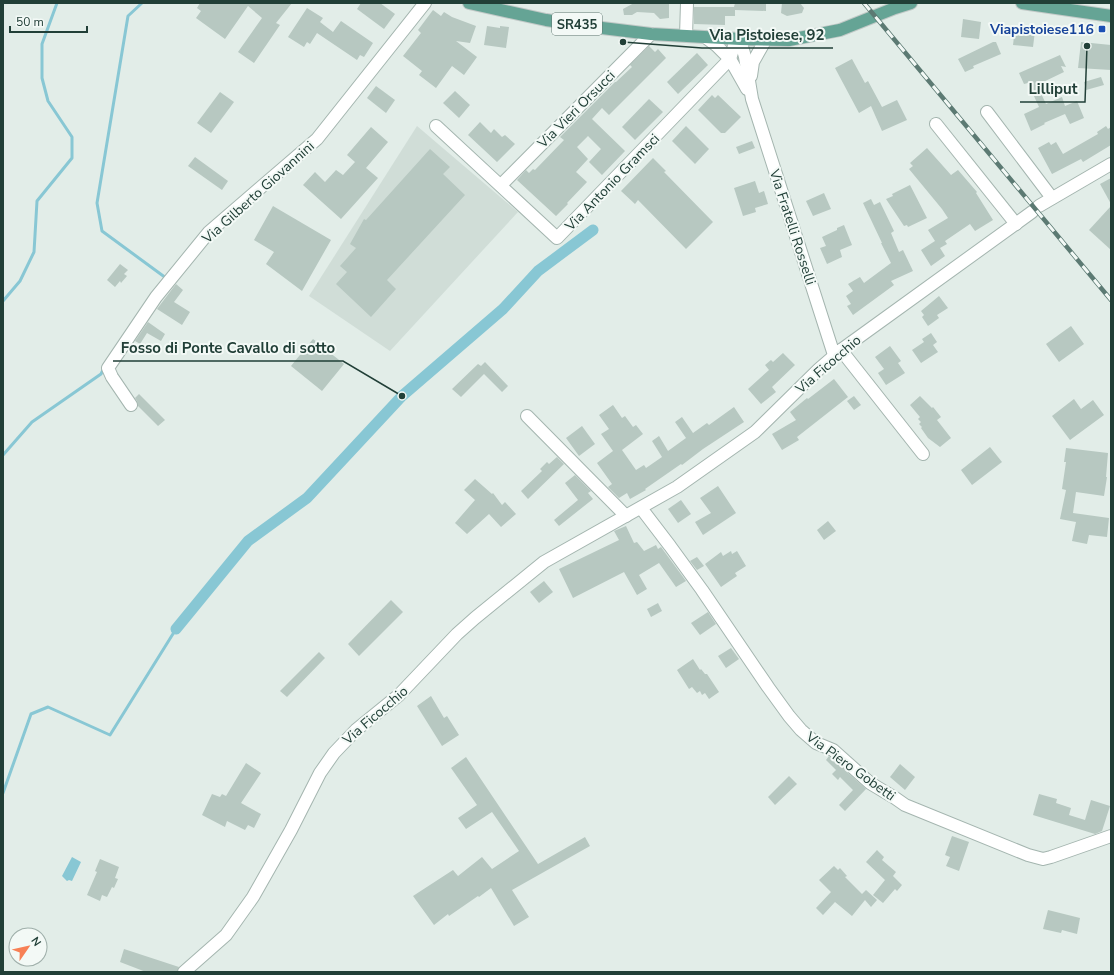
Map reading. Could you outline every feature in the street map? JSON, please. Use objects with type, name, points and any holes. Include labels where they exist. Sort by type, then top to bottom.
[{"type":"main road","name":"SR435","points":[[469,3],[546,20],[650,34],[789,40],[840,30],[895,5],[911,3]]},
{"type":"main road","points":[[1022,3],[1111,16]]},
{"type":"street","name":"Via Gilberto Giovannini","points":[[131,405],[112,377],[108,368],[156,297],[209,232],[317,139],[425,3]]},
{"type":"street","points":[[686,36],[687,3]]},
{"type":"street","name":"Via Vieri Orsucci","points":[[501,185],[650,34]]},
{"type":"street","name":"Via Fratelli Rosselli","points":[[705,37],[730,59],[752,99]]},
{"type":"street","points":[[730,59],[734,46],[740,39]]},
{"type":"street","name":"Via Fratelli Rosselli","points":[[740,39],[752,99],[838,353]]},
{"type":"street","name":"Via Fratelli Rosselli","points":[[752,99],[751,77],[753,62],[766,39]]},
{"type":"street","name":"Via Antonio Gramsci","points":[[436,126],[557,238],[730,59]]},
{"type":"street","points":[[988,112],[1052,198]]},
{"type":"street","points":[[936,124],[1016,224]]},
{"type":"street","name":"Via Ficocchio","points":[[184,972],[226,935],[240,916],[268,871],[320,773],[334,752],[362,725],[399,695],[457,634],[475,618],[538,567],[676,487],[754,432],[838,353],[884,318],[1035,209],[1111,164]]},
{"type":"street","points":[[838,353],[923,454]]},
{"type":"street","points":[[528,416],[626,516]]},
{"type":"street","name":"Via Piero Gobetti","points":[[641,508],[702,590],[789,716],[809,738],[816,743],[833,750],[870,783],[905,805],[1028,855],[1043,859],[1111,836]]},
{"type":"shaded area","points":[[417,126],[518,212],[390,351],[309,296]]},
{"type":"water","points":[[72,857],[81,862],[72,881],[67,881],[62,876]]},
{"type":"building","points":[[200,3],[292,3],[276,23],[280,25],[254,63],[238,52],[262,18],[248,6],[225,39],[196,18],[201,11],[197,8]]},
{"type":"building","points":[[361,3],[380,3],[395,14],[384,29],[357,9]]},
{"type":"building","points":[[634,3],[669,3],[669,18],[660,19],[654,13],[637,12],[632,15],[624,15],[623,9]]},
{"type":"building","points":[[735,3],[766,3],[766,11],[735,10],[735,16],[725,16],[725,25],[694,24],[694,7],[734,7]]},
{"type":"building","points":[[782,3],[800,3],[804,8],[802,13],[787,16],[781,13]]},
{"type":"building","points":[[307,8],[323,18],[320,22],[333,32],[341,21],[373,43],[364,57],[360,55],[357,60],[317,33],[310,44],[307,42],[304,47],[288,37]]},
{"type":"building","points":[[433,10],[441,16],[444,12],[452,17],[476,26],[470,43],[456,41],[477,57],[464,75],[452,66],[436,88],[419,75],[422,71],[403,56],[421,33],[418,30]]},
{"type":"building","points":[[963,19],[981,22],[979,39],[961,37]]},
{"type":"building","points":[[487,26],[500,28],[500,26],[509,27],[506,48],[484,45]]},
{"type":"building","points":[[1015,28],[1035,31],[1033,47],[1013,45]]},
{"type":"building","points":[[993,42],[996,42],[1001,54],[973,66],[974,68],[965,72],[958,59]]},
{"type":"building","points":[[1081,42],[1111,45],[1111,70],[1078,68]]},
{"type":"building","points":[[649,46],[655,52],[658,49],[666,58],[609,115],[602,108],[592,119],[625,151],[602,175],[589,162],[601,149],[588,136],[577,147],[588,159],[576,172],[587,182],[556,216],[517,180],[526,170],[529,173],[533,169],[535,170],[564,140],[560,137],[632,67],[630,65]]},
{"type":"building","points":[[697,53],[708,65],[678,94],[667,82]]},
{"type":"building","points":[[1060,55],[1066,67],[1061,66],[1064,72],[1037,85],[1046,104],[1062,97],[1065,106],[1077,101],[1084,118],[1070,124],[1065,114],[1044,123],[1045,124],[1031,131],[1024,114],[1039,107],[1028,83],[1024,84],[1019,73]]},
{"type":"building","points":[[852,59],[865,83],[868,81],[882,107],[897,100],[907,120],[882,131],[871,106],[859,113],[835,68]]},
{"type":"building","points":[[1101,77],[1104,85],[1086,90],[1084,82]]},
{"type":"building","points":[[376,86],[395,100],[386,113],[367,98]]},
{"type":"building","points":[[455,91],[470,105],[459,118],[443,103]]},
{"type":"building","points":[[220,92],[234,102],[211,133],[197,123]]},
{"type":"building","points":[[712,95],[715,98],[718,95],[741,117],[725,133],[721,133],[698,110]]},
{"type":"building","points":[[649,99],[663,112],[635,140],[622,127]]},
{"type":"building","points":[[480,122],[491,133],[494,129],[502,137],[505,135],[515,144],[497,162],[468,135]]},
{"type":"building","points":[[686,126],[709,149],[695,164],[672,141]]},
{"type":"building","points":[[1106,126],[1108,129],[1111,127],[1111,145],[1083,162],[1081,159],[1052,174],[1038,148],[1049,142],[1051,145],[1056,142],[1063,154],[1098,134],[1097,132]]},
{"type":"building","points":[[371,127],[388,142],[366,168],[378,178],[341,219],[303,185],[315,172],[325,182],[336,170],[343,175],[355,162],[347,155]]},
{"type":"building","points":[[752,141],[755,148],[739,154],[736,147]]},
{"type":"building","points":[[927,148],[951,175],[958,170],[977,192],[976,193],[993,220],[975,231],[970,224],[945,241],[947,244],[940,248],[945,256],[931,266],[921,250],[935,241],[928,230],[948,218],[909,169],[913,166],[910,163]]},
{"type":"building","points":[[430,149],[450,167],[443,174],[465,195],[387,280],[396,289],[371,317],[336,284],[347,272],[340,266],[356,248],[350,244],[364,219],[366,220]]},
{"type":"building","points":[[195,157],[228,181],[222,190],[188,166]]},
{"type":"building","points":[[653,158],[666,171],[664,172],[713,222],[686,249],[638,200],[635,204],[621,191]]},
{"type":"building","points":[[1111,178],[1111,204],[1100,184]]},
{"type":"building","points":[[755,181],[759,193],[764,191],[768,204],[755,208],[756,212],[743,216],[734,188]]},
{"type":"building","points":[[910,185],[927,218],[908,227],[907,225],[904,226],[886,199],[893,196],[892,194]]},
{"type":"building","points":[[824,193],[831,209],[813,216],[806,201]]},
{"type":"building","points":[[871,199],[874,205],[880,202],[894,231],[891,233],[899,252],[903,250],[913,271],[891,281],[894,285],[853,315],[847,306],[851,304],[846,296],[853,291],[848,284],[860,277],[864,283],[891,263],[863,203]]},
{"type":"building","points":[[273,206],[331,240],[302,291],[266,264],[274,252],[254,240]]},
{"type":"building","points":[[1111,206],[1111,250],[1089,230]]},
{"type":"building","points":[[844,225],[852,245],[840,250],[842,257],[827,264],[820,248],[826,246],[822,237]]},
{"type":"building","points":[[120,264],[128,270],[124,274],[127,276],[115,287],[107,280]]},
{"type":"building","points":[[176,284],[183,290],[174,302],[190,312],[182,325],[157,309]]},
{"type":"building","points":[[939,296],[948,308],[937,315],[939,318],[928,326],[922,317],[924,315],[921,311]]},
{"type":"building","points":[[148,322],[165,334],[161,341],[147,333],[140,344],[135,341]]},
{"type":"building","points":[[1071,326],[1084,344],[1059,362],[1046,344]]},
{"type":"building","points":[[931,333],[937,342],[933,345],[938,352],[921,363],[912,350],[924,342],[922,339]]},
{"type":"building","points":[[313,339],[344,364],[322,391],[291,366]]},
{"type":"building","points":[[890,346],[901,361],[898,363],[905,373],[886,385],[878,373],[884,369],[875,357]]},
{"type":"building","points":[[783,353],[795,365],[772,387],[776,392],[761,404],[748,389],[769,370],[765,365],[771,360],[773,362]]},
{"type":"building","points":[[485,362],[508,386],[502,392],[484,374],[461,397],[452,389],[478,364],[481,366]]},
{"type":"building","points":[[834,379],[848,397],[797,437],[799,440],[782,450],[772,434],[796,420],[790,412]]},
{"type":"building","points":[[139,394],[165,420],[158,426],[138,406],[135,398]]},
{"type":"building","points":[[854,396],[861,405],[854,410],[847,401]]},
{"type":"building","points":[[920,396],[932,408],[933,407],[941,417],[937,420],[951,438],[940,447],[928,438],[919,424],[921,422],[918,419],[920,417],[910,405]]},
{"type":"building","points":[[1074,399],[1081,409],[1093,400],[1104,415],[1070,440],[1052,416]]},
{"type":"building","points":[[613,405],[622,418],[625,416],[633,427],[636,425],[643,434],[622,450],[636,470],[644,465],[646,468],[662,457],[652,441],[659,436],[668,451],[686,438],[675,422],[682,417],[693,433],[707,423],[709,425],[734,407],[744,422],[645,489],[646,490],[630,499],[627,493],[619,498],[608,487],[612,484],[597,463],[613,451],[601,434],[609,429],[599,415]]},
{"type":"building","points":[[582,426],[595,444],[579,456],[566,438]]},
{"type":"building","points":[[990,447],[1002,462],[972,485],[961,470]]},
{"type":"building","points":[[1066,448],[1108,453],[1107,477],[1104,496],[1076,492],[1073,513],[1109,518],[1107,537],[1089,535],[1087,544],[1072,541],[1076,522],[1060,519],[1066,490],[1062,489],[1066,462],[1064,462]]},
{"type":"building","points":[[557,457],[564,464],[528,499],[521,491],[542,471],[540,469],[547,462],[549,464]]},
{"type":"building","points":[[575,475],[591,491],[588,493],[593,499],[559,526],[554,520],[578,500],[565,483]]},
{"type":"building","points":[[475,479],[492,494],[493,493],[502,505],[505,502],[516,514],[501,527],[489,514],[467,534],[455,523],[475,500],[464,490]]},
{"type":"building","points":[[718,486],[736,513],[703,535],[695,522],[711,513],[700,498]]},
{"type":"building","points":[[681,500],[691,514],[678,523],[668,509]]},
{"type":"building","points":[[828,521],[836,531],[824,540],[817,530]]},
{"type":"building","points":[[626,526],[634,543],[637,542],[644,551],[656,545],[658,549],[661,547],[686,581],[676,587],[659,563],[639,575],[647,589],[637,595],[624,572],[573,598],[559,569],[619,540],[614,531]]},
{"type":"building","points":[[731,551],[732,554],[737,551],[746,566],[735,573],[737,576],[721,587],[705,564],[721,552],[723,556]]},
{"type":"building","points":[[697,557],[704,566],[697,570],[690,561]]},
{"type":"building","points":[[544,581],[553,592],[539,603],[530,592]]},
{"type":"building","points":[[391,600],[403,612],[359,656],[348,644]]},
{"type":"building","points":[[658,603],[662,611],[651,617],[647,609]]},
{"type":"building","points":[[708,612],[716,624],[700,635],[691,623]]},
{"type":"building","points":[[731,648],[739,659],[726,668],[718,656]]},
{"type":"building","points":[[319,652],[325,658],[287,697],[280,691]]},
{"type":"building","points":[[693,659],[700,670],[701,669],[705,674],[707,674],[719,692],[709,699],[705,693],[702,695],[700,691],[697,693],[692,687],[689,689],[677,670]]},
{"type":"building","points":[[431,696],[444,718],[447,716],[459,735],[442,746],[417,706]]},
{"type":"building","points":[[829,756],[866,789],[845,811],[839,805],[853,790],[840,777],[838,780],[832,774],[836,770],[826,760]]},
{"type":"building","points":[[466,757],[538,864],[585,837],[590,846],[512,890],[529,917],[514,926],[491,888],[449,916],[448,914],[434,925],[413,896],[453,870],[458,876],[482,857],[492,869],[519,851],[492,812],[466,829],[458,818],[477,805],[451,768]]},
{"type":"building","points":[[246,763],[261,773],[241,803],[261,814],[254,828],[248,825],[245,830],[227,821],[225,827],[202,815],[212,794],[220,797],[222,794],[226,796]]},
{"type":"building","points":[[900,764],[915,777],[905,790],[890,777]]},
{"type":"building","points":[[789,776],[797,784],[775,805],[768,797]]},
{"type":"building","points":[[1039,794],[1057,799],[1056,803],[1071,808],[1069,815],[1085,820],[1091,800],[1110,806],[1102,831],[1095,834],[1033,815]]},
{"type":"building","points":[[952,836],[969,842],[959,871],[946,866],[950,857],[945,855]]},
{"type":"building","points":[[877,850],[884,857],[882,860],[896,872],[893,876],[902,885],[897,891],[895,889],[883,903],[873,895],[885,880],[866,862]]},
{"type":"building","points":[[100,859],[119,867],[115,878],[118,879],[114,888],[112,887],[107,897],[102,895],[100,901],[87,895],[97,872],[95,871]]},
{"type":"building","points":[[834,866],[838,870],[840,868],[847,876],[845,877],[862,894],[866,890],[877,900],[871,907],[865,900],[852,916],[835,902],[823,915],[816,908],[831,892],[819,880]]},
{"type":"building","points":[[1048,910],[1080,918],[1077,934],[1062,930],[1061,933],[1043,929]]},
{"type":"building","points":[[124,949],[179,967],[177,972],[146,972],[120,962]]},
{"type":"waterway","points":[[3,301],[20,281],[34,252],[37,201],[72,158],[72,137],[48,101],[42,78],[42,44],[57,3]]},
{"type":"waterway","points":[[142,3],[128,16],[97,203],[102,231],[166,278],[165,280]]},
{"type":"waterway","points":[[176,629],[248,541],[307,498],[402,396],[503,309],[538,271],[593,230]]},
{"type":"waterway","points":[[3,455],[32,422],[101,374],[104,368]]},
{"type":"waterway","points":[[3,793],[31,714],[48,707],[110,735],[176,629]]},
{"type":"railway","points":[[864,3],[1111,300]]},
{"type":"place","name":"Viapistoiese116","points":[[1102,29]]},
{"type":"place","name":"Via Pistoiese, 92","points":[[623,42]]},
{"type":"place","name":"Lilliput","points":[[1087,46]]},
{"type":"place","name":"Fosso di Ponte Cavallo di sotto","points":[[402,396]]}]
